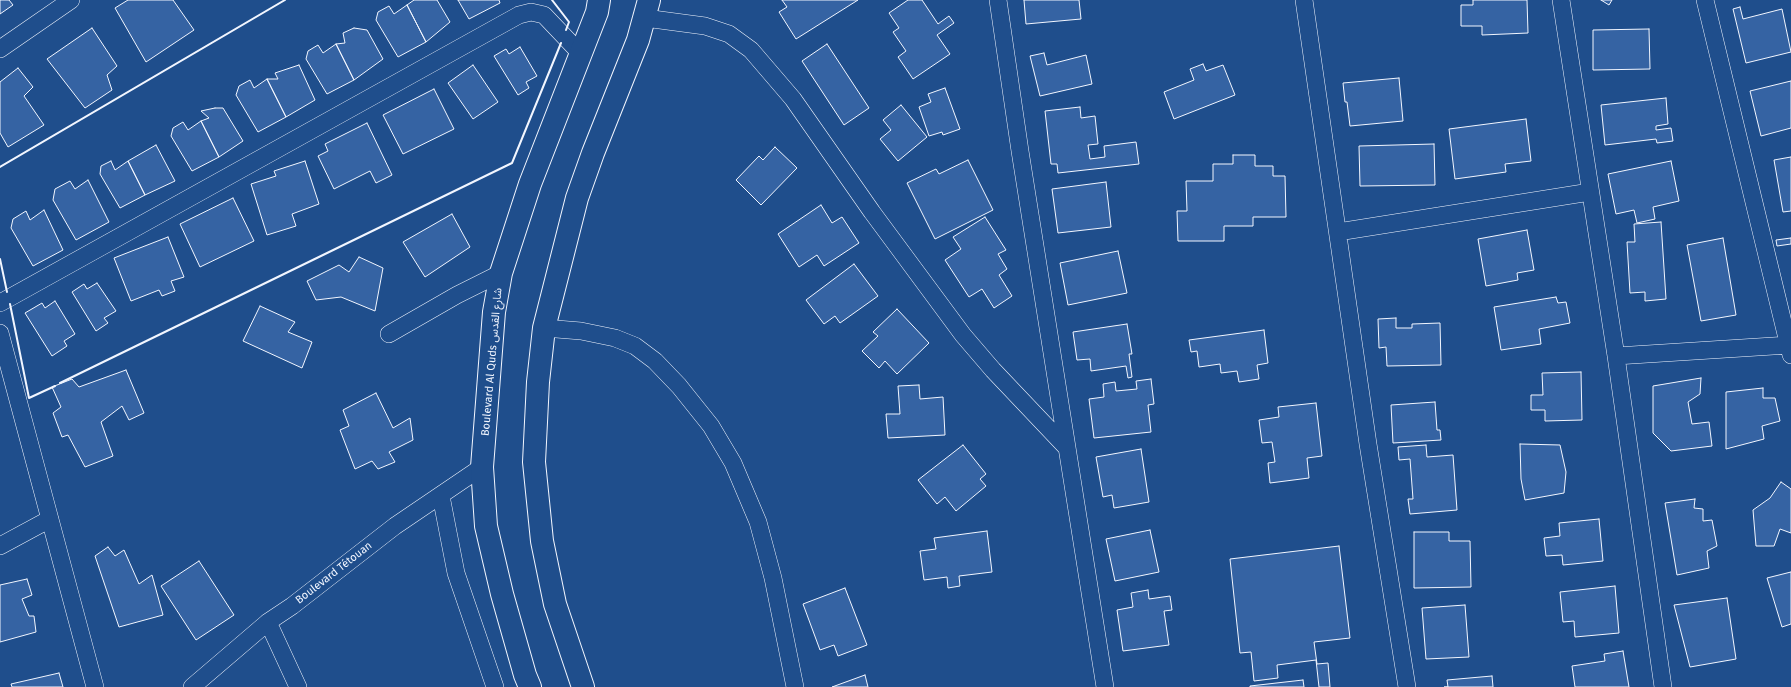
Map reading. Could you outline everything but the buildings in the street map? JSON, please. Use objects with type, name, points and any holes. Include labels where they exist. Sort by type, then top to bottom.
[{"type":"main road","name":"Boulevard Al Quds شارع القدس","points":[[530,687],[525,675],[502,594],[486,526],[482,467],[494,312],[501,274],[530,184],[597,12],[599,0]]},
{"type":"main road","points":[[583,687],[555,604],[542,541],[534,462],[538,382],[544,328],[577,198],[593,153],[638,40],[647,9]]},
{"type":"street","points":[[0,49],[71,0]]},
{"type":"street","points":[[998,0],[1020,151],[1105,687]]},
{"type":"street","points":[[1304,0],[1368,444],[1407,687]]},
{"type":"street","points":[[1561,0],[1616,356],[1662,687]]},
{"type":"street","points":[[1616,356],[1790,350],[1705,0]]},
{"type":"street","points":[[647,9],[729,34],[752,50],[793,99],[872,212],[963,334],[993,370],[1067,448]]},
{"type":"street","points":[[0,303],[519,15],[531,12],[544,16],[581,54]]},
{"type":"street","points":[[1338,232],[1590,192]]},
{"type":"street","points":[[389,334],[457,295],[501,274]]},
{"type":"street","points":[[544,328],[581,331],[615,338],[635,346],[655,361],[679,386],[711,426],[733,463],[758,522],[773,578],[795,687]]},
{"type":"street","points":[[0,333],[95,687]]},
{"type":"street","name":"Boulevard Tétouan","points":[[192,687],[268,622],[292,606],[395,526],[482,467]]},
{"type":"street","points":[[440,496],[456,573],[495,687]]},
{"type":"street","points":[[0,546],[50,519]]},
{"type":"street","points":[[268,622],[298,687]]},
{"type":"wall","points":[[0,167],[285,0]]},
{"type":"wall","points":[[552,0],[569,22],[566,30]]},
{"type":"wall","points":[[60,383],[512,163],[561,43]]},
{"type":"wall","points":[[0,259],[7,292]]},
{"type":"wall","points":[[10,304],[29,398],[55,386]]}]
